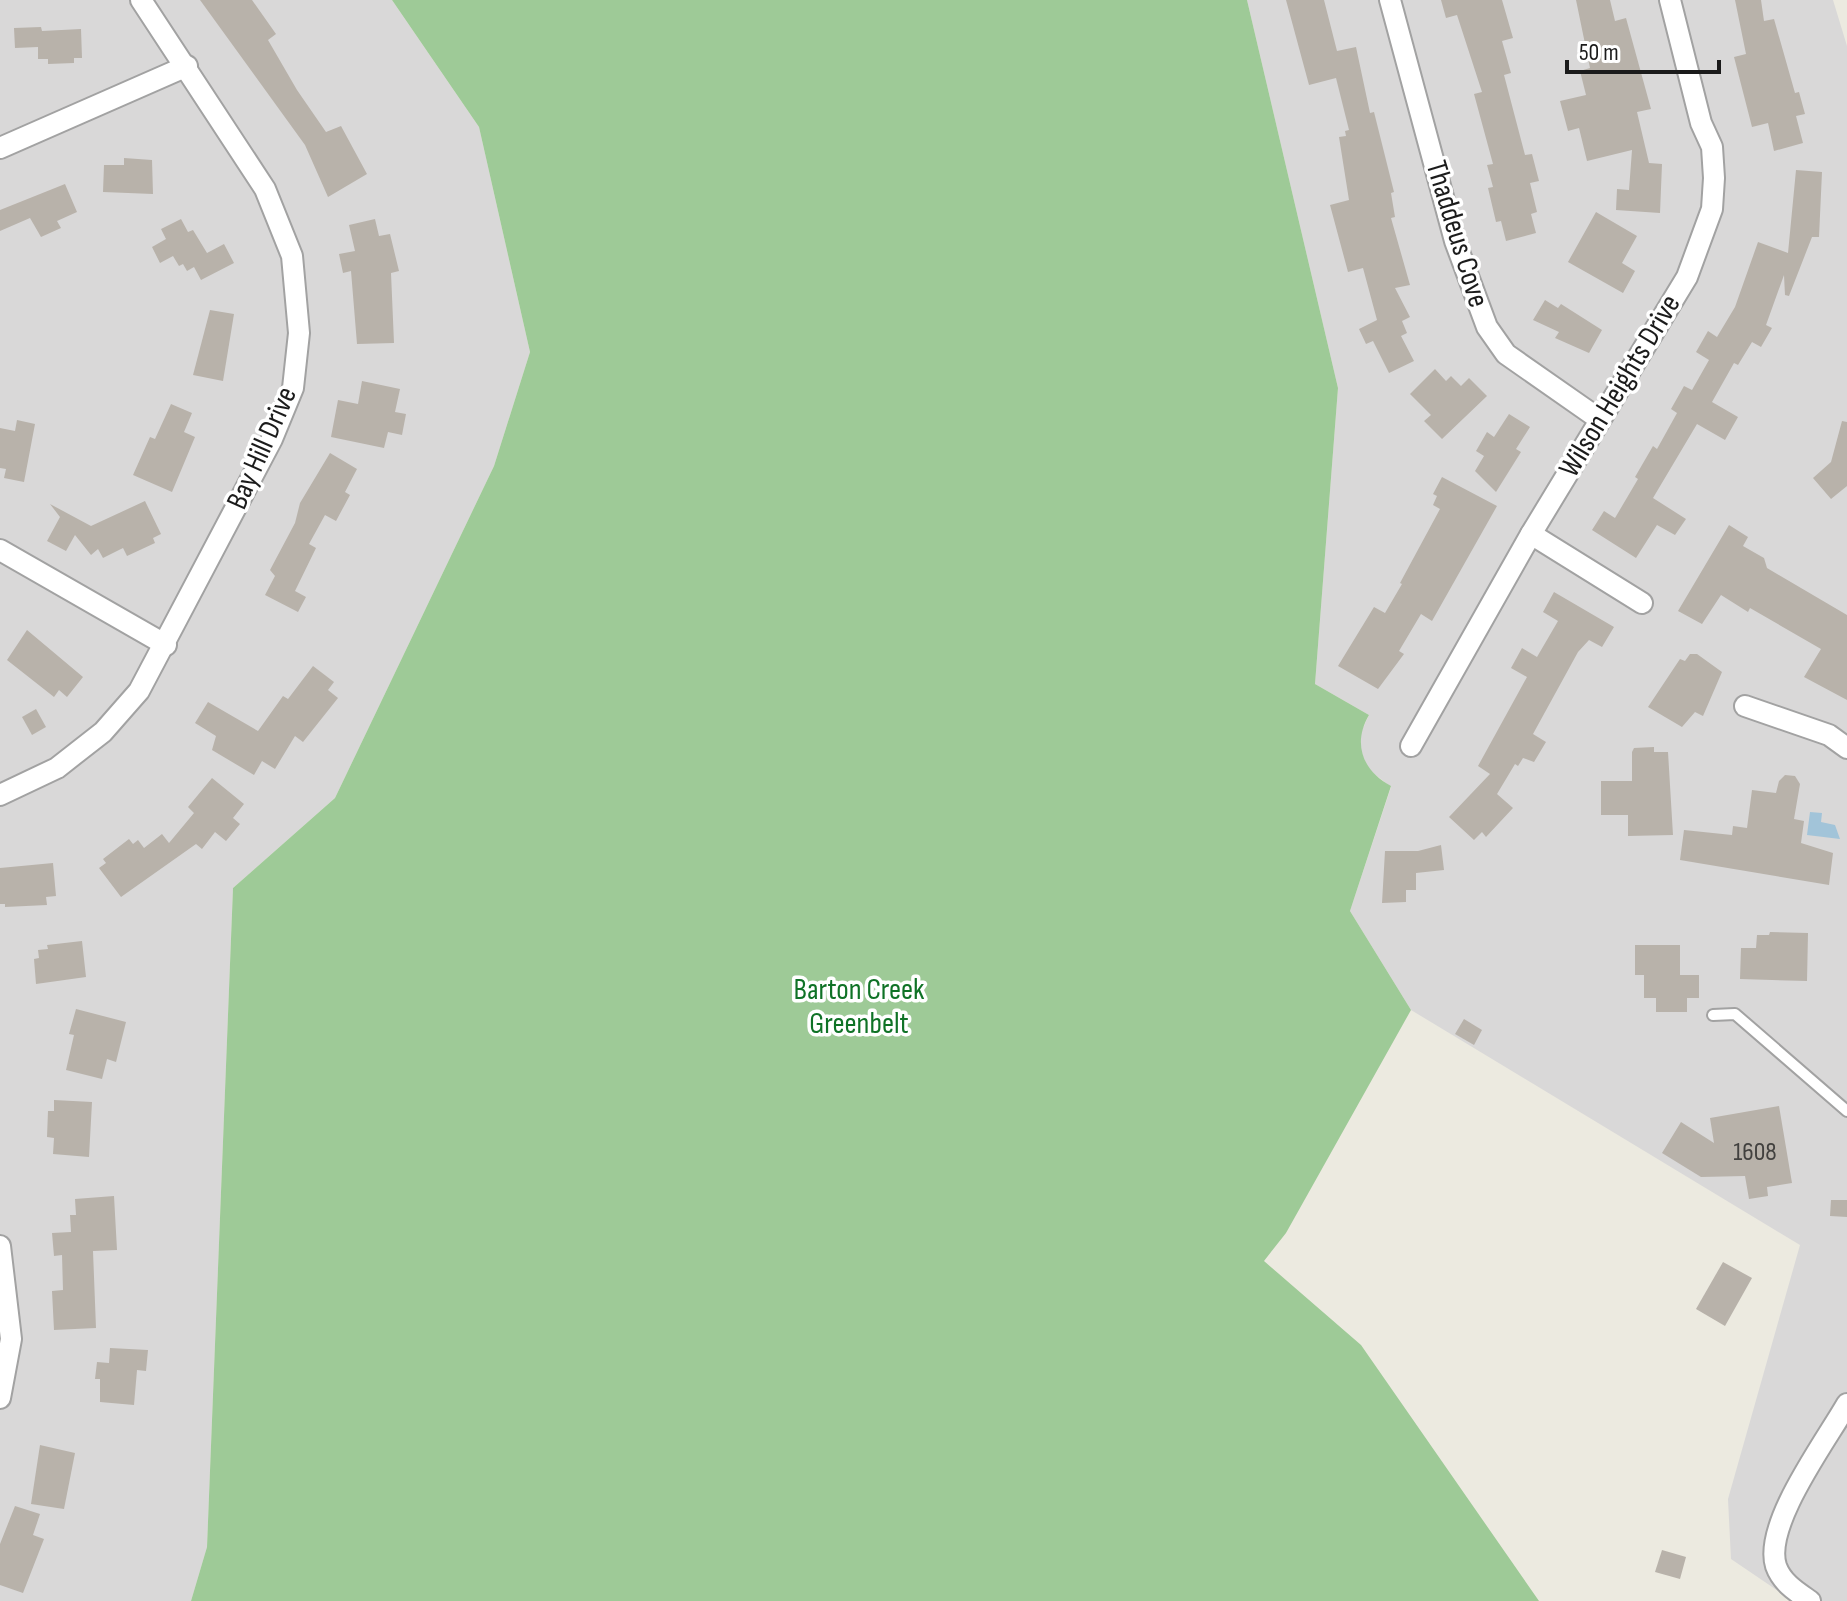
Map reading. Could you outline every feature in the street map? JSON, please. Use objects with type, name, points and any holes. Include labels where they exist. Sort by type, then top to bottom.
[{"type":"street","name":"Bay Hill Drive","points":[[0,795],[57,768],[103,732],[139,691],[166,645],[272,439],[293,388],[299,333],[292,256],[265,189],[141,0]]},
{"type":"street","name":"Thaddeus Cove","points":[[1390,0],[1455,241],[1487,327],[1506,354],[1599,419]]},
{"type":"street","name":"Wilson Heights Drive","points":[[1411,746],[1531,534],[1687,277],[1712,209],[1712,147],[1701,123],[1670,0]]},
{"type":"street","points":[[0,148],[187,66]]},
{"type":"street","points":[[1531,534],[1642,603]]},
{"type":"street","points":[[0,550],[166,645]]},
{"type":"street","points":[[1745,706],[1829,735],[1847,748]]},
{"type":"street","points":[[0,1246],[11,1339],[6,1381],[0,1398]]},
{"type":"street","points":[[1810,1601],[1790,1587],[1777,1567],[1774,1550],[1782,1520],[1847,1404]]},
{"type":"lane","points":[[1713,1015],[1735,1014],[1847,1111]]},
{"type":"shaded area","points":[[0,0],[392,0],[479,127],[530,352],[494,466],[335,798],[233,888],[207,1547],[191,1601],[0,1601]]},
{"type":"shaded area","points":[[1247,0],[1833,0],[1847,46],[1847,1601],[1793,1601],[1731,1559],[1728,1499],[1800,1245],[1411,1010],[1350,911],[1391,787],[1368,769],[1361,751],[1361,732],[1369,715],[1315,684],[1338,388]]},
{"type":"green space","name":"Barton Creek Greenbelt","points":[[392,0],[1247,0],[1338,388],[1315,684],[1369,715],[1361,736],[1363,756],[1373,773],[1391,786],[1350,911],[1411,1010],[1286,1233],[1264,1261],[1361,1345],[1539,1601],[191,1601],[207,1547],[233,888],[335,798],[494,466],[530,352],[479,127]]},
{"type":"water","points":[[1810,812],[1822,813],[1821,822],[1835,825],[1840,839],[1807,835]]},
{"type":"building","points":[[200,0],[252,0],[276,34],[268,40],[297,90],[326,132],[341,126],[367,174],[328,197],[305,145]]},
{"type":"building","points":[[1286,0],[1324,0],[1337,51],[1356,47],[1370,113],[1374,112],[1394,192],[1391,193],[1395,217],[1391,218],[1410,285],[1395,288],[1410,317],[1402,321],[1407,333],[1401,336],[1414,361],[1389,373],[1373,341],[1366,344],[1359,329],[1377,320],[1363,268],[1348,272],[1330,205],[1349,200],[1339,137],[1346,136],[1345,131],[1349,130],[1336,78],[1309,85]]},
{"type":"building","points":[[1441,0],[1502,0],[1513,38],[1502,41],[1511,73],[1504,75],[1525,155],[1532,154],[1539,181],[1530,183],[1537,212],[1531,214],[1536,233],[1506,241],[1501,221],[1496,222],[1488,188],[1493,187],[1487,165],[1493,164],[1474,94],[1482,92],[1457,15],[1446,18]]},
{"type":"building","points":[[1576,0],[1610,0],[1615,21],[1626,18],[1651,109],[1637,112],[1649,163],[1662,164],[1660,213],[1616,210],[1617,189],[1629,190],[1632,150],[1587,161],[1579,128],[1568,131],[1560,101],[1586,95],[1580,71],[1590,68]]},
{"type":"building","points":[[1735,0],[1761,0],[1764,21],[1774,19],[1795,93],[1799,92],[1805,114],[1796,116],[1803,143],[1774,151],[1768,123],[1752,127],[1734,57],[1746,54]]},
{"type":"building","points":[[41,27],[42,31],[81,29],[82,58],[74,58],[74,63],[48,64],[48,59],[38,59],[38,47],[15,48],[14,28]]},
{"type":"building","points":[[124,158],[152,160],[153,194],[103,192],[104,165],[124,165]]},
{"type":"building","points":[[1796,170],[1822,172],[1819,237],[1812,237],[1789,296],[1785,295],[1784,275],[1766,325],[1772,328],[1761,347],[1752,342],[1738,365],[1734,363],[1712,402],[1738,417],[1725,440],[1697,424],[1653,498],[1686,519],[1675,535],[1657,525],[1636,558],[1592,530],[1604,511],[1615,518],[1653,446],[1657,449],[1677,413],[1671,409],[1684,386],[1692,390],[1709,360],[1696,352],[1708,331],[1717,337],[1735,307],[1758,242],[1788,253]]},
{"type":"building","points":[[65,184],[77,212],[57,221],[61,228],[41,237],[30,218],[0,231],[0,210]]},
{"type":"building","points":[[1596,212],[1637,236],[1622,263],[1635,271],[1623,293],[1568,262]]},
{"type":"building","points":[[181,219],[188,232],[193,230],[207,253],[224,244],[234,263],[201,280],[194,267],[187,271],[183,264],[179,266],[173,256],[160,263],[152,247],[166,239],[161,229]]},
{"type":"building","points":[[375,219],[379,236],[390,234],[399,271],[391,273],[394,343],[357,344],[351,271],[343,273],[339,254],[355,251],[349,225]]},
{"type":"building","points":[[1545,300],[1558,308],[1561,304],[1602,330],[1589,353],[1555,338],[1559,332],[1533,320]]},
{"type":"building","points":[[210,310],[234,314],[223,381],[193,375]]},
{"type":"building","points":[[1435,369],[1446,381],[1451,376],[1461,386],[1469,378],[1487,396],[1442,439],[1424,421],[1431,415],[1410,394]]},
{"type":"building","points":[[362,381],[400,389],[395,412],[406,414],[402,435],[388,432],[384,448],[331,437],[338,400],[358,404]]},
{"type":"building","points":[[171,404],[192,413],[184,432],[195,437],[172,492],[133,475],[150,437],[155,439]]},
{"type":"building","points":[[1509,414],[1530,427],[1516,449],[1521,452],[1496,492],[1475,471],[1484,456],[1476,451],[1487,432],[1494,437]]},
{"type":"building","points":[[17,420],[35,424],[24,482],[4,478],[6,469],[0,468],[0,428],[15,431]]},
{"type":"building","points":[[1842,421],[1847,422],[1847,486],[1831,499],[1813,478],[1831,462]]},
{"type":"building","points":[[330,453],[357,469],[345,492],[350,495],[336,521],[325,515],[309,544],[316,548],[295,591],[306,597],[298,612],[265,595],[275,576],[270,570],[295,523],[300,503]]},
{"type":"building","points":[[1442,477],[1497,506],[1432,621],[1421,614],[1399,651],[1404,654],[1378,689],[1338,666],[1374,607],[1385,613],[1402,584],[1440,509],[1433,505],[1437,496],[1433,494]]},
{"type":"building","points":[[145,501],[161,534],[153,538],[155,543],[127,556],[123,548],[103,558],[98,549],[91,555],[75,535],[66,551],[47,541],[60,517],[50,504],[91,526]]},
{"type":"building","points":[[1729,525],[1748,537],[1743,546],[1764,558],[1767,568],[1847,615],[1847,700],[1804,677],[1821,649],[1750,608],[1748,612],[1721,595],[1702,624],[1678,611]]},
{"type":"building","points":[[1554,592],[1614,627],[1602,647],[1589,640],[1578,652],[1533,734],[1546,742],[1534,762],[1523,758],[1518,766],[1515,764],[1497,794],[1513,808],[1486,837],[1482,832],[1474,840],[1449,817],[1490,774],[1478,766],[1527,677],[1511,668],[1522,648],[1537,657],[1558,621],[1543,612]]},
{"type":"building","points":[[27,630],[83,677],[67,697],[59,690],[54,697],[7,660]]},
{"type":"building","points":[[1690,654],[1697,654],[1722,672],[1703,716],[1695,712],[1682,727],[1648,707],[1680,659],[1685,661]]},
{"type":"building","points":[[313,666],[334,682],[328,690],[338,698],[303,742],[295,736],[275,769],[262,761],[254,775],[212,750],[216,736],[195,723],[208,702],[258,731],[283,696],[288,699]]},
{"type":"building","points":[[36,709],[46,727],[32,735],[22,717]]},
{"type":"building","points":[[1654,747],[1654,752],[1668,752],[1673,835],[1628,836],[1628,815],[1601,815],[1601,781],[1632,781],[1634,748]]},
{"type":"building","points":[[1785,775],[1795,776],[1800,784],[1794,819],[1804,821],[1801,843],[1833,853],[1829,885],[1680,860],[1684,830],[1732,835],[1733,826],[1747,828],[1752,790],[1776,793],[1779,781]]},
{"type":"building","points":[[212,778],[244,804],[233,818],[240,824],[226,841],[215,832],[202,849],[196,844],[121,897],[99,868],[106,863],[103,859],[129,839],[133,844],[138,840],[144,848],[162,834],[169,843],[194,813],[188,807]]},
{"type":"building","points":[[1441,845],[1444,870],[1416,873],[1416,890],[1406,890],[1406,902],[1382,903],[1385,851],[1418,851]]},
{"type":"building","points":[[53,863],[56,896],[46,897],[47,905],[5,907],[5,904],[0,904],[0,868]]},
{"type":"building","points":[[1770,932],[1808,933],[1807,981],[1740,979],[1741,948],[1756,948],[1757,935],[1769,935]]},
{"type":"building","points":[[82,941],[86,977],[36,984],[34,959],[39,958],[38,950],[48,949],[47,945]]},
{"type":"building","points":[[1635,945],[1680,945],[1680,975],[1699,975],[1699,998],[1687,998],[1687,1012],[1656,1012],[1656,998],[1644,998],[1644,975],[1635,975]]},
{"type":"building","points":[[76,1009],[126,1022],[116,1062],[107,1059],[102,1079],[66,1070],[74,1035],[69,1034]]},
{"type":"building","points":[[1464,1019],[1482,1030],[1474,1045],[1455,1034]]},
{"type":"building","points":[[54,1100],[92,1102],[89,1157],[53,1154],[54,1138],[47,1137],[48,1111],[54,1111]]},
{"type":"building","points":[[1779,1106],[1792,1183],[1767,1187],[1768,1196],[1749,1199],[1745,1176],[1701,1177],[1662,1153],[1681,1122],[1714,1143],[1710,1118]]},
{"type":"building","points":[[114,1196],[117,1250],[93,1251],[96,1328],[54,1330],[52,1291],[63,1290],[62,1255],[54,1256],[52,1233],[71,1232],[70,1215],[76,1215],[75,1199]]},
{"type":"building","points":[[1831,1200],[1847,1200],[1847,1217],[1830,1216]]},
{"type":"building","points":[[1723,1262],[1752,1278],[1725,1326],[1696,1309]]},
{"type":"building","points":[[110,1348],[148,1350],[146,1371],[137,1370],[134,1405],[100,1402],[100,1379],[95,1379],[97,1362],[109,1363]]},
{"type":"building","points":[[40,1445],[75,1453],[64,1509],[31,1504]]},
{"type":"building","points":[[15,1506],[40,1514],[33,1535],[44,1539],[23,1593],[0,1585],[0,1544]]},
{"type":"building","points":[[1662,1550],[1686,1557],[1680,1579],[1655,1572]]}]
